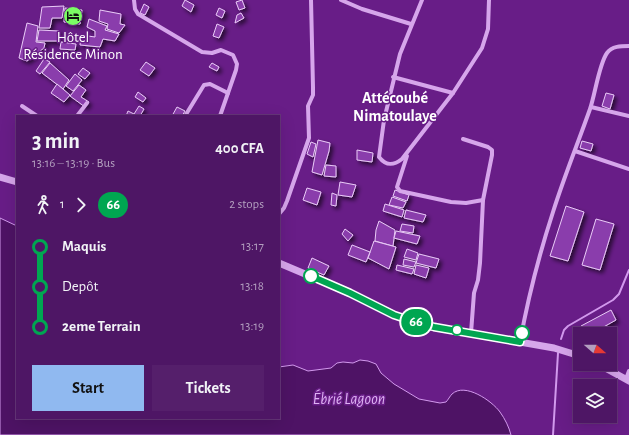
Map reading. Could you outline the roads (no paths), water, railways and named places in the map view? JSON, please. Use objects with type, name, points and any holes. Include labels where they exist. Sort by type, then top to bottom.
[{"type":"street","points":[[134,0],[135,8],[138,14],[192,47],[206,53],[221,50],[233,55],[237,64],[220,115]]},
{"type":"street","points":[[280,213],[287,201],[309,138],[310,127],[308,106],[313,95],[311,0]]},
{"type":"street","points":[[341,0],[362,9],[411,24]]},
{"type":"street","points":[[422,0],[400,54],[393,77],[384,120],[379,157],[383,162],[390,164],[397,163],[402,159],[453,93],[482,48],[488,29],[489,0]]},
{"type":"street","points":[[520,342],[527,304],[553,212],[590,107],[603,63],[607,53],[613,48],[629,46]]},
{"type":"street","points":[[393,77],[453,93]]},
{"type":"street","points":[[186,115],[204,85],[210,84],[228,93]]},
{"type":"street","points":[[78,115],[87,103]]},
{"type":"street","points":[[22,106],[36,115]]},
{"type":"street","points":[[590,107],[629,116]]},
{"type":"street","points":[[462,139],[488,147],[492,150],[491,164],[483,200],[480,263],[478,280],[474,293],[471,333]]},
{"type":"street","points":[[408,151],[397,187],[400,191],[451,202],[466,203],[483,200]]},
{"type":"street","points":[[575,151],[629,168]]},
{"type":"street","points":[[0,177],[16,182]]},
{"type":"street","points":[[280,263],[329,283],[394,315],[434,327],[554,348],[573,354]]},
{"type":"street","points":[[611,371],[628,380],[629,371]]},
{"type":"water","name":"Ébrié Lagoon","points":[[0,218],[16,226],[16,419],[280,419],[280,367],[293,365],[308,371],[331,368],[337,363],[353,363],[360,360],[376,364],[381,373],[394,384],[419,399],[440,403],[446,402],[452,394],[457,391],[464,390],[478,394],[485,398],[500,412],[507,423],[511,435],[0,435]]},
{"type":"waterway","points":[[561,339],[564,330],[568,326],[613,300],[619,294],[629,270]]},
{"type":"waterway","points":[[553,435],[558,353]]},
{"type":"place","name":"Hôtel Résidence Minon","points":[[73,16]]},
{"type":"district","name":"Attécoubé Nimatoulaye","points":[[395,107]]}]
